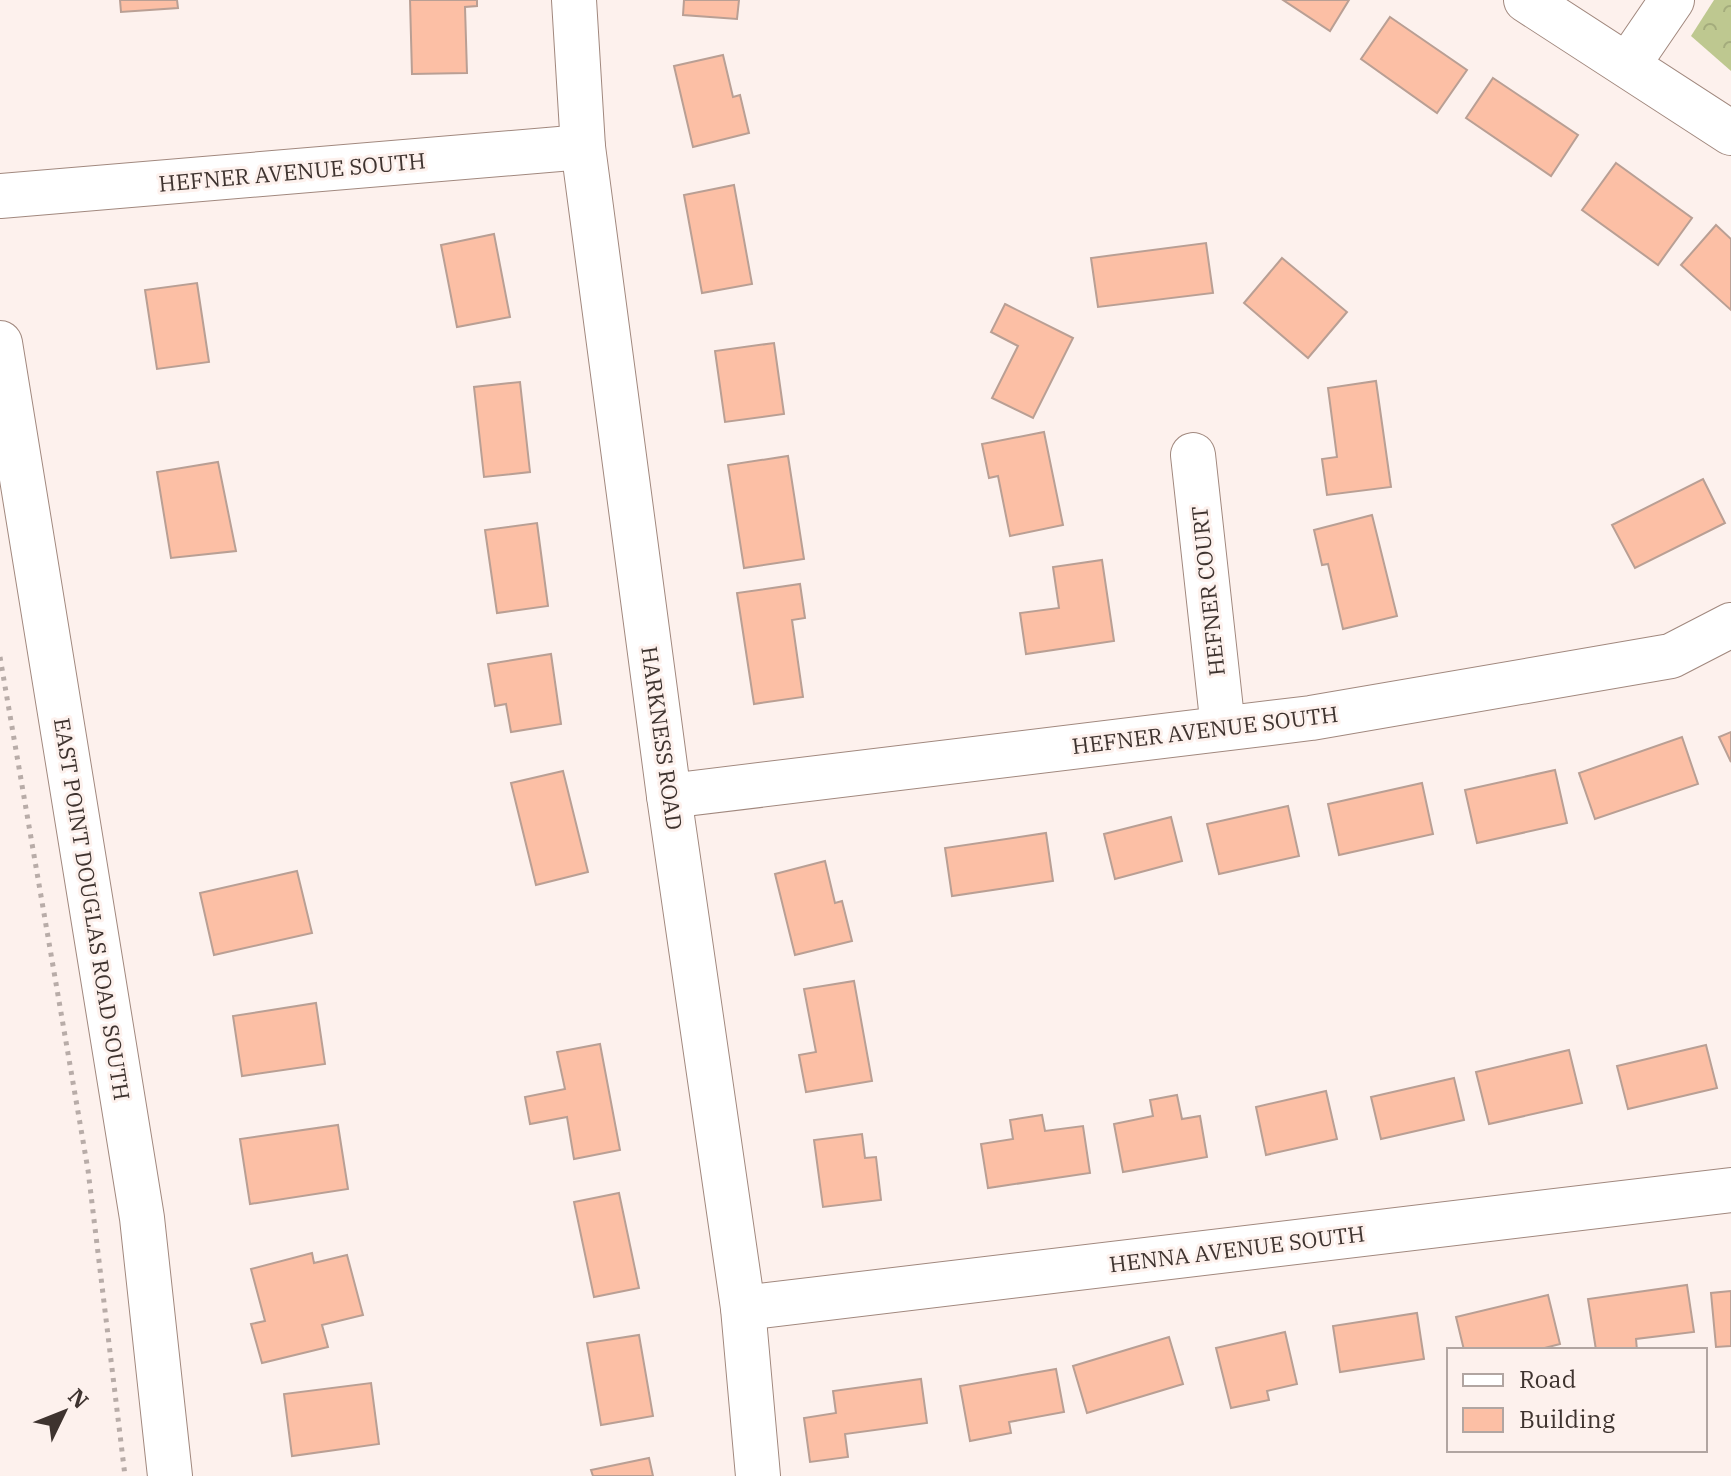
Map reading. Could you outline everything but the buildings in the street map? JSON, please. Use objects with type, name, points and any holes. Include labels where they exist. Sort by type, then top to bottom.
[{"type":"street","name":"HARKNESS ROAD","points":[[574,0],[583,147],[669,796],[743,1308],[758,1476]]},
{"type":"street","points":[[1526,0],[1629,63],[1731,133]]},
{"type":"street","points":[[1629,63],[1672,0]]},
{"type":"street","name":"HEFNER AVENUE SOUTH","points":[[0,196],[583,147]]},
{"type":"street","name":"EAST POINT DOUGLAS ROAD SOUTH","points":[[0,343],[142,1218],[170,1476]]},
{"type":"street","name":"HEFNER COURT","points":[[1193,455],[1223,728]]},
{"type":"street","name":"HEFNER AVENUE SOUTH","points":[[669,796],[1311,718],[1671,656],[1731,625]]},
{"type":"street","name":"HENNA AVENUE SOUTH","points":[[743,1308],[1731,1190]]},
{"type":"path","points":[[0,657],[88,1170],[125,1476]]},
{"type":"green space","points":[[1714,0],[1731,0],[1731,71],[1691,36]]}]
